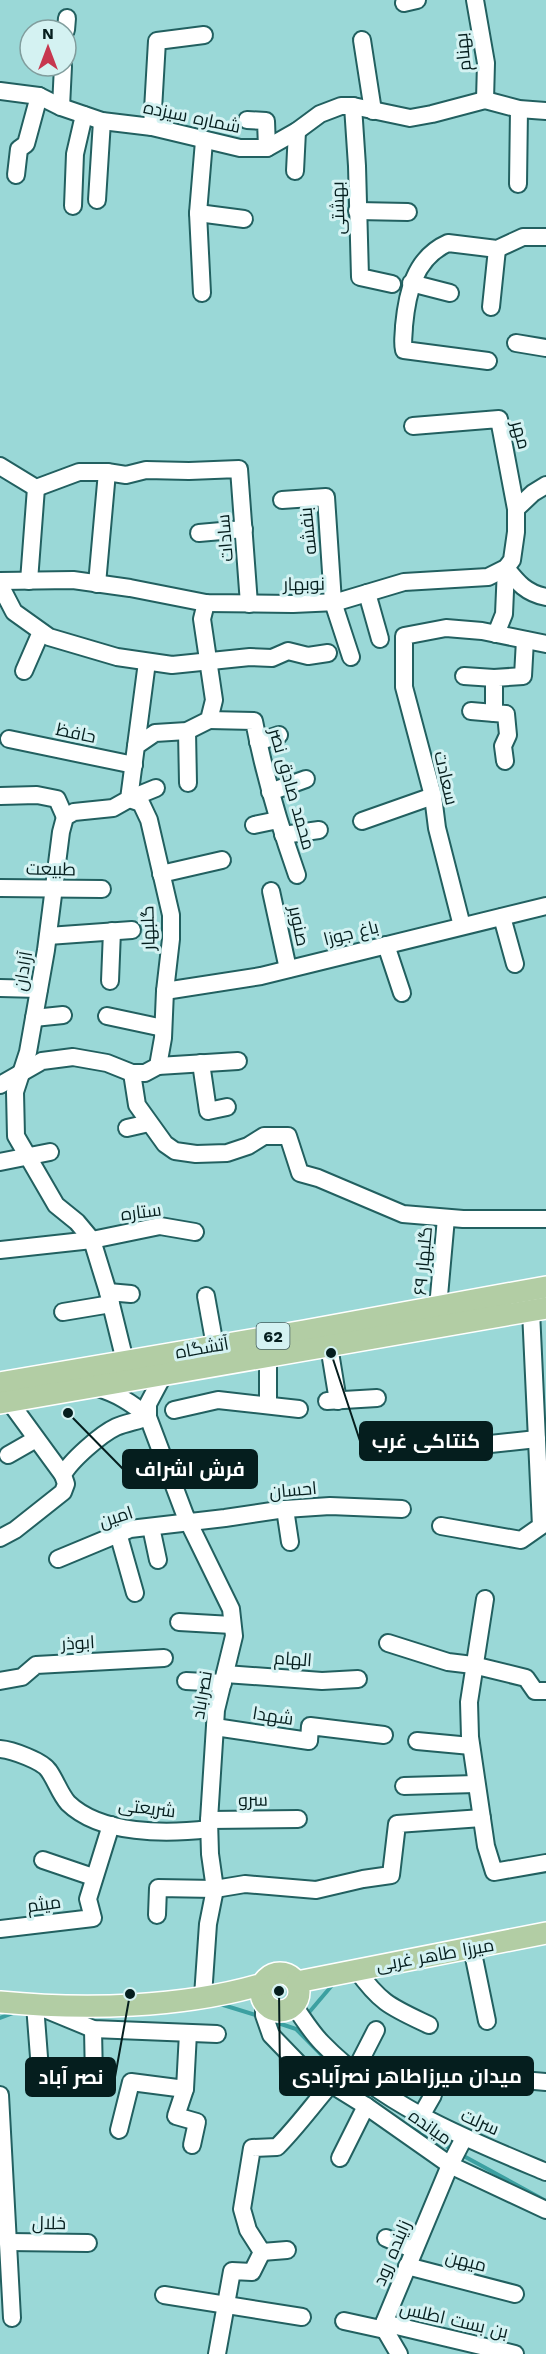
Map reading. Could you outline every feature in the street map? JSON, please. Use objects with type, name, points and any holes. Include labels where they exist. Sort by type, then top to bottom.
[{"type":"main road","name":"آتشگاه","points":[[3,1396],[93,1387],[329,1346],[506,1305],[546,1287]]},
{"type":"main road","name":"آتشگاه","points":[[3,1396],[125,1361],[438,1307],[506,1305],[538,1309]]},
{"type":"main road","name":"میرزا طاهر غربی","points":[[297,1996],[324,1977],[546,1933]]},
{"type":"main road","points":[[0,2002],[35,2005],[149,2004],[234,1992],[264,2005],[272,2008],[281,2009],[297,1996],[284,1974],[274,1975],[264,2005]]},
{"type":"main road","points":[[0,2013],[35,2005]]},
{"type":"street","name":"بهنام","points":[[476,0],[486,63],[485,100]]},
{"type":"street","points":[[152,127],[157,41],[204,35]]},
{"type":"street","points":[[362,40],[373,111]]},
{"type":"street","points":[[61,107],[62,78]]},
{"type":"street","points":[[0,107],[2,91]]},
{"type":"street","name":"شماره سیزده","points":[[2,91],[39,96],[61,107],[102,121],[152,127],[240,148],[267,148]]},
{"type":"street","points":[[16,175],[19,149],[26,144],[39,96]]},
{"type":"street","points":[[247,120],[266,121],[267,148],[297,131],[320,114],[341,106],[353,106],[410,118],[485,100],[519,109],[546,111]]},
{"type":"street","name":"بهشتی","points":[[353,106],[350,167],[357,211],[360,278],[392,284]]},
{"type":"street","points":[[518,184],[519,109]]},
{"type":"street","points":[[73,206],[75,154],[84,115]]},
{"type":"street","points":[[97,200],[102,121]]},
{"type":"street","points":[[295,171],[297,131]]},
{"type":"street","points":[[202,293],[198,213],[204,141]]},
{"type":"street","points":[[357,211],[408,213]]},
{"type":"street","points":[[198,213],[244,219]]},
{"type":"street","points":[[488,361],[404,350],[405,319],[411,283],[423,262],[448,243],[497,249],[523,237],[546,237]]},
{"type":"street","points":[[491,307],[497,249]]},
{"type":"street","points":[[411,283],[450,293]]},
{"type":"street","points":[[516,344],[546,348]]},
{"type":"street","name":"مهر","points":[[413,426],[499,419],[516,509]]},
{"type":"street","points":[[0,466],[36,488]]},
{"type":"street","name":"سادات","points":[[107,472],[126,475],[146,470],[239,469],[249,604]]},
{"type":"street","points":[[36,488],[79,472],[107,472],[97,584]]},
{"type":"street","points":[[546,485],[532,493],[516,509],[512,560],[506,568],[504,614],[496,634],[546,644]]},
{"type":"street","points":[[29,581],[36,488]]},
{"type":"street","name":"بنفشه","points":[[282,500],[326,497],[333,603]]},
{"type":"street","points":[[199,533],[244,530]]},
{"type":"street","points":[[506,568],[523,588],[535,595],[546,597]]},
{"type":"street","name":"نوبهار","points":[[0,583],[73,580],[206,603],[333,603],[404,582],[488,577],[506,568]]},
{"type":"street","points":[[0,583],[14,612],[41,632],[49,637],[117,657],[172,665],[250,657],[272,658],[288,651],[308,656],[328,653]]},
{"type":"street","points":[[367,593],[380,639]]},
{"type":"street","points":[[136,746],[155,734],[187,731],[209,720],[214,700],[202,619],[206,603]]},
{"type":"street","points":[[333,603],[351,657]]},
{"type":"street","name":"سعادت","points":[[462,926],[437,828],[433,796],[405,687],[405,636],[446,628],[496,634]]},
{"type":"street","points":[[24,671],[41,632]]},
{"type":"street","points":[[464,675],[494,678],[523,675],[525,640]]},
{"type":"street","points":[[129,799],[147,662]]},
{"type":"street","points":[[494,678],[494,713]]},
{"type":"street","points":[[471,711],[506,714],[508,735],[503,746],[505,762]]},
{"type":"street","name":"محمد صادق نصر","points":[[209,720],[254,721],[270,792],[297,875]]},
{"type":"street","points":[[187,731],[188,783]]},
{"type":"street","points":[[258,742],[279,735]]},
{"type":"street","name":"حافظ","points":[[9,739],[134,765]]},
{"type":"street","points":[[270,792],[306,779]]},
{"type":"street","points":[[0,796],[37,795],[57,799],[64,817],[74,812],[113,808],[156,788]]},
{"type":"street","points":[[362,821],[433,796]]},
{"type":"street","name":"گلبهار","points":[[129,799],[141,803],[148,820],[171,915],[161,1056],[158,1066]]},
{"type":"street","name":"آزادان","points":[[64,817],[34,1018],[15,1092],[16,1136],[56,1205],[77,1222],[92,1240],[110,1298],[125,1361]]},
{"type":"street","points":[[254,825],[319,830]]},
{"type":"street","points":[[161,874],[222,860]]},
{"type":"street","name":"طبیعت","points":[[0,888],[102,889]]},
{"type":"street","name":"صنوبر","points":[[271,891],[288,969]]},
{"type":"street","name":"باغ جوزا","points":[[165,991],[210,985],[288,969],[546,906]]},
{"type":"street","points":[[502,917],[515,964]]},
{"type":"street","points":[[48,936],[132,930]]},
{"type":"street","points":[[110,981],[112,931]]},
{"type":"street","points":[[386,945],[402,993]]},
{"type":"street","points":[[0,988],[39,989]]},
{"type":"street","points":[[34,1018],[63,1015]]},
{"type":"street","points":[[106,1016],[163,1028]]},
{"type":"street","points":[[0,1085],[42,1061],[74,1058],[107,1063],[132,1073],[145,1073],[158,1066],[238,1061]]},
{"type":"street","points":[[201,1063],[208,1111],[227,1107]]},
{"type":"street","points":[[132,1073],[137,1105],[165,1144],[175,1151],[196,1154],[227,1153],[248,1146],[264,1136],[288,1136],[300,1173],[318,1178],[402,1214],[446,1218],[546,1219]]},
{"type":"street","points":[[127,1128],[149,1123]]},
{"type":"street","points":[[0,1162],[50,1152]]},
{"type":"street","name":"۶۹ گلبهار","points":[[438,1307],[446,1218]]},
{"type":"street","name":"ستاره","points":[[0,1250],[92,1240],[160,1226],[195,1232]]},
{"type":"street","points":[[63,1312],[132,1294]]},
{"type":"street","points":[[206,1296],[215,1346]]},
{"type":"street","points":[[441,1526],[521,1540],[541,1526],[537,1439],[538,1309]]},
{"type":"street","points":[[329,1346],[332,1401],[377,1398]]},
{"type":"street","points":[[268,1357],[268,1405]]},
{"type":"street","points":[[148,1418],[148,1404],[164,1374]]},
{"type":"street","points":[[93,1387],[123,1397],[148,1418]]},
{"type":"street","points":[[0,1538],[15,1530],[63,1492],[66,1484],[63,1475],[3,1396]]},
{"type":"street","points":[[174,1410],[218,1400],[299,1409]]},
{"type":"street","points":[[63,1475],[67,1467],[115,1427],[148,1418]]},
{"type":"street","name":"نصراباد","points":[[148,1418],[188,1522],[231,1609],[234,1636],[215,1727],[209,1825],[215,1889],[208,1924],[203,1996]]},
{"type":"street","points":[[8,1455],[36,1438]]},
{"type":"street","points":[[426,1451],[537,1439]]},
{"type":"street","name":"احسان","points":[[188,1522],[285,1509],[330,1506],[402,1509]]},
{"type":"street","points":[[285,1509],[290,1542]]},
{"type":"street","name":"امین","points":[[58,1559],[91,1547],[118,1533],[188,1522]]},
{"type":"street","points":[[151,1527],[158,1560]]},
{"type":"street","points":[[118,1533],[135,1593]]},
{"type":"street","points":[[485,1599],[469,1702],[471,1746],[486,1846],[494,1872],[546,1863]]},
{"type":"street","points":[[179,1622],[232,1625]]},
{"type":"street","points":[[388,1642],[448,1662],[473,1665],[526,1678],[535,1691],[546,1691]]},
{"type":"street","name":"ابوذر","points":[[0,1681],[22,1677],[36,1665],[164,1658]]},
{"type":"street","name":"الهام","points":[[186,1681],[358,1679]]},
{"type":"street","name":"شهدا","points":[[215,1727],[309,1741],[310,1726],[384,1735]]},
{"type":"street","points":[[417,1741],[471,1746]]},
{"type":"street","name":"شریعتی","points":[[0,1749],[32,1759],[48,1769],[69,1803],[91,1817],[111,1825],[148,1832],[183,1833],[209,1825]]},
{"type":"street","points":[[405,1786],[476,1784]]},
{"type":"street","points":[[157,1915],[158,1888],[215,1889],[245,1884],[316,1890],[391,1875],[397,1824],[482,1818]]},
{"type":"street","name":"سرو","points":[[209,1825],[298,1819]]},
{"type":"street","points":[[43,1860],[93,1877],[111,1825]]},
{"type":"street","name":"میثم","points":[[0,1929],[93,1918],[88,1899],[93,1877]]},
{"type":"street","points":[[472,1948],[488,2021]]},
{"type":"street","points":[[356,1969],[374,1993],[390,2007],[429,2025]]},
{"type":"street","name":"سرلت","points":[[297,1996],[321,2043],[394,2101],[421,2116],[457,2152],[546,2172]]},
{"type":"street","points":[[40,2070],[35,2005],[93,2029],[217,2034]]},
{"type":"street","name":"میانده","points":[[264,2005],[271,2035],[300,2066],[366,2106],[457,2152],[546,2210]]},
{"type":"street","points":[[93,2029],[94,2080]]},
{"type":"street","points":[[355,2071],[376,2030]]},
{"type":"street","points":[[188,2033],[185,2089],[176,2116],[196,2122],[192,2145]]},
{"type":"street","points":[[500,2078],[546,2082]]},
{"type":"street","points":[[119,2130],[131,2082],[185,2089]]},
{"type":"street","points":[[262,2252],[248,2230],[242,2209],[252,2148],[277,2147],[330,2085]]},
{"type":"street","points":[[0,2095],[12,2319]]},
{"type":"street","points":[[421,2116],[433,2095]]},
{"type":"street","points":[[340,2158],[366,2106]]},
{"type":"street","name":"زاینده رود","points":[[385,2326],[407,2266],[457,2152]]},
{"type":"street","points":[[386,2238],[414,2250]]},
{"type":"street","name":"خلال","points":[[8,2242],[88,2243]]},
{"type":"street","points":[[262,2252],[287,2250]]},
{"type":"street","points":[[217,2354],[232,2271],[252,2272],[262,2252]]},
{"type":"street","name":"میهن","points":[[407,2266],[515,2294]]},
{"type":"street","points":[[164,2295],[302,2317]]},
{"type":"street","name":"بن بست اطلس","points":[[344,2321],[385,2326],[515,2354]]},
{"type":"street","points":[[385,2326],[399,2354]]},
{"type":"waterway","points":[[306,2016],[334,1983]]},
{"type":"waterway","points":[[220,2004],[259,2016]]},
{"type":"waterway","points":[[0,2018],[16,2012]]},
{"type":"waterway","points":[[272,2021],[296,2029],[359,2093]]},
{"type":"waterway","points":[[409,2127],[453,2150]]},
{"type":"waterway","points":[[460,2154],[546,2201]]},
{"type":"place","name":"کنتاکی غرب","points":[[331,1353]]},
{"type":"place","name":"فرش اشراف","points":[[68,1413]]},
{"type":"place","name":"میدان میرزاطاهر نصرآبادی","points":[[279,1991]]},
{"type":"place","name":"نصر آباد","points":[[130,1994]]}]
